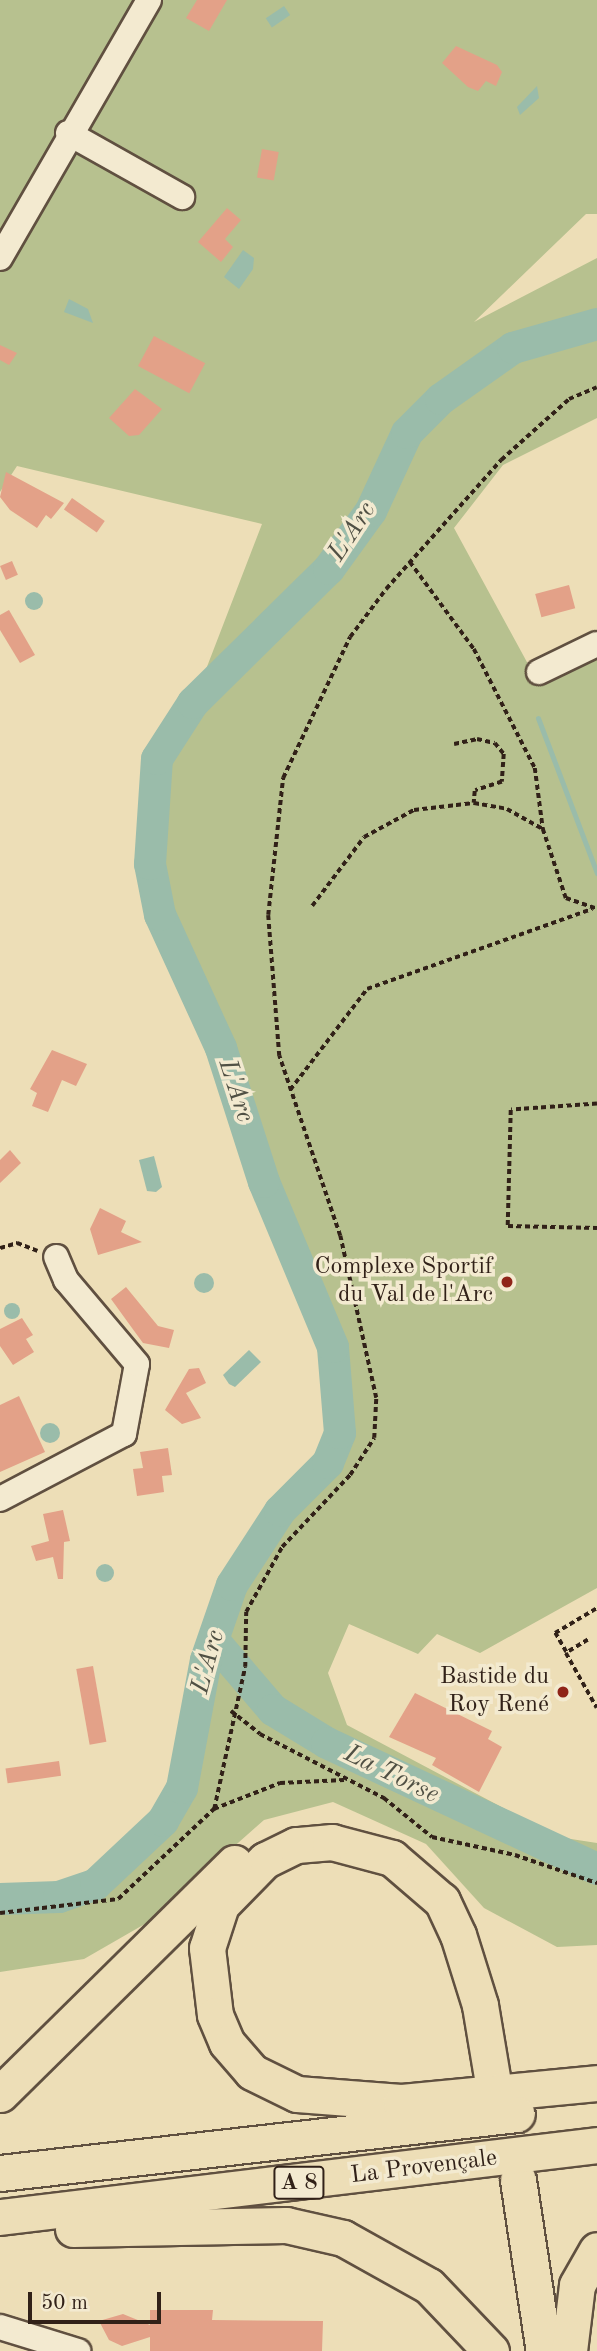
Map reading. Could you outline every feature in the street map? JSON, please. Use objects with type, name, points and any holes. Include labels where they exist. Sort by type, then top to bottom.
[{"type":"highway","points":[[0,2094],[89,2013],[225,1870],[260,1845],[317,1828],[348,1828],[379,1838],[425,1863],[450,1890],[484,1966],[497,2077],[480,2005],[458,1935],[442,1901],[392,1858],[332,1842],[296,1845],[265,1860],[221,1905],[206,1948],[215,2015],[226,2043],[253,2072],[297,2094],[401,2102],[597,2084]]},
{"type":"highway","name":"La Provençale","points":[[0,2173],[597,2103]]},
{"type":"highway","name":"La Provençale","points":[[0,2217],[597,2145]]},
{"type":"highway","points":[[531,2351],[512,2181],[544,2351]]},
{"type":"highway","points":[[0,2227],[285,2225],[343,2238],[429,2286],[491,2351]]},
{"type":"highway","points":[[569,2351],[577,2285],[597,2250]]},
{"type":"street","points":[[0,258],[68,133],[149,0]]},
{"type":"street","points":[[68,133],[182,197]]},
{"type":"street","points":[[539,671],[597,644]]},
{"type":"street","points":[[0,1499],[124,1434],[137,1364],[66,1280],[56,1257]]},
{"type":"street","points":[[0,2327],[78,2351]]},
{"type":"path","points":[[214,1809],[231,1711],[245,1667],[246,1612],[269,1571],[374,1438],[376,1398],[340,1236],[279,1056],[268,966],[273,833],[283,778],[350,637],[410,562],[501,460],[569,399],[597,387]]},
{"type":"path","points":[[410,562],[474,649],[535,768],[543,829],[566,898],[596,908]]},
{"type":"path","points":[[454,744],[477,739],[495,743],[504,754],[502,782],[475,790],[474,803]]},
{"type":"path","points":[[312,906],[336,867],[380,827],[414,810],[474,803],[525,817],[543,829]]},
{"type":"path","points":[[290,1090],[366,989],[596,908]]},
{"type":"path","points":[[597,1104],[511,1110],[508,1226],[597,1228]]},
{"type":"path","points":[[0,1248],[17,1243],[56,1257]]},
{"type":"path","points":[[597,1608],[555,1633],[597,1709]]},
{"type":"path","points":[[566,1653],[588,1640]]},
{"type":"path","points":[[231,1711],[346,1780],[384,1798],[432,1837],[515,1855],[597,1883]]},
{"type":"path","points":[[0,1913],[118,1899],[214,1809],[279,1783],[346,1780]]},
{"type":"green space","points":[[0,0],[597,0],[597,214],[586,214],[474,322],[597,258],[597,418],[503,465],[454,528],[528,664],[537,668],[597,648],[597,1588],[480,1653],[437,1634],[418,1654],[349,1624],[328,1673],[347,1725],[558,1837],[597,1843],[597,1945],[557,1947],[484,1908],[426,1844],[333,1802],[264,1820],[150,1921],[84,1959],[0,1972],[0,1899],[59,1897],[96,1884],[135,1853],[182,1788],[206,1660],[232,1585],[280,1511],[328,1463],[340,1433],[342,1396],[333,1347],[264,1182],[221,1048],[167,935],[150,864],[157,759],[193,703],[262,524],[17,466],[0,492]]},
{"type":"shaded area","points":[[284,6],[290,15],[272,27],[266,18]]},
{"type":"shaded area","points":[[537,86],[539,98],[520,115],[517,107]]},
{"type":"shaded area","points":[[243,250],[254,258],[253,269],[239,289],[224,277]]},
{"type":"shaded area","points":[[69,299],[88,309],[93,323],[64,312]]},
{"type":"shaded area","points":[[34,592],[42,597],[43,601],[38,609],[34,610],[26,605],[25,601],[30,593]]},
{"type":"shaded area","points":[[154,1156],[162,1187],[156,1192],[147,1191],[139,1160]]},
{"type":"shaded area","points":[[204,1273],[211,1276],[214,1283],[211,1290],[204,1293],[197,1290],[194,1283],[197,1276]]},
{"type":"shaded area","points":[[12,1303],[18,1305],[18,1317],[12,1319],[6,1317],[4,1311],[6,1305]]},
{"type":"shaded area","points":[[249,1350],[261,1362],[235,1387],[229,1384],[223,1375]]},
{"type":"shaded area","points":[[50,1423],[57,1426],[60,1433],[57,1440],[50,1443],[43,1440],[40,1433],[43,1426]]},
{"type":"shaded area","points":[[105,1564],[111,1567],[114,1573],[111,1579],[105,1582],[99,1579],[96,1573],[99,1567]]},
{"type":"building","points":[[197,0],[227,0],[209,31],[186,18]]},
{"type":"building","points":[[456,46],[497,65],[502,72],[496,86],[486,81],[478,91],[468,87],[442,63]]},
{"type":"building","points":[[262,149],[279,152],[274,181],[257,178]]},
{"type":"building","points":[[227,208],[241,220],[225,239],[233,247],[221,262],[198,242]]},
{"type":"building","points":[[154,336],[205,363],[189,393],[138,366]]},
{"type":"building","points":[[0,345],[17,353],[9,365],[0,360]]},
{"type":"building","points":[[135,389],[162,409],[139,435],[129,436],[109,418]]},
{"type":"building","points":[[6,472],[64,503],[51,519],[46,515],[37,528],[10,510],[0,497]]},
{"type":"building","points":[[72,498],[105,521],[97,532],[64,509]]},
{"type":"building","points":[[12,561],[18,575],[6,580],[0,566]]},
{"type":"building","points":[[569,585],[575,608],[541,617],[535,594]]},
{"type":"building","points":[[9,610],[35,655],[20,663],[0,630],[0,615]]},
{"type":"building","points":[[52,1050],[87,1064],[76,1086],[62,1080],[48,1112],[32,1106],[37,1093],[30,1089]]},
{"type":"building","points":[[10,1150],[21,1163],[0,1183],[0,1160]]},
{"type":"building","points":[[100,1208],[126,1221],[121,1232],[142,1242],[98,1255],[90,1229]]},
{"type":"building","points":[[126,1287],[158,1326],[174,1330],[169,1348],[143,1343],[111,1299]]},
{"type":"building","points":[[22,1318],[33,1335],[26,1339],[34,1352],[13,1365],[0,1346],[0,1329]]},
{"type":"building","points":[[199,1368],[206,1383],[186,1393],[201,1418],[182,1424],[165,1410],[189,1369]]},
{"type":"building","points":[[19,1396],[45,1452],[0,1472],[0,1405]]},
{"type":"building","points":[[168,1448],[172,1475],[162,1476],[164,1492],[137,1496],[133,1469],[143,1468],[140,1452]]},
{"type":"building","points":[[63,1510],[70,1541],[64,1542],[63,1579],[58,1579],[53,1557],[36,1561],[31,1546],[49,1541],[43,1514]]},
{"type":"building","points":[[93,1666],[106,1742],[90,1745],[76,1669]]},
{"type":"building","points":[[415,1693],[492,1731],[488,1739],[502,1747],[479,1792],[432,1765],[436,1758],[389,1737]]},
{"type":"building","points":[[59,1761],[61,1776],[8,1783],[6,1769]]},
{"type":"building","points":[[150,2310],[213,2310],[212,2320],[323,2321],[322,2351],[150,2351],[150,2337],[122,2346],[109,2340],[99,2321],[123,2314],[150,2325]]},
{"type":"waterway","name":"L'Arc","points":[[0,1899],[59,1897],[96,1884],[163,1821],[182,1788],[206,1660],[232,1585],[280,1511],[328,1463],[340,1433],[333,1347],[264,1182],[221,1048],[160,915],[150,864],[157,759],[193,703],[329,569],[371,511],[407,433],[441,399],[513,348],[597,324]]},
{"type":"waterway","points":[[538,718],[597,873]]},
{"type":"waterway","name":"La Torse","points":[[214,1641],[273,1710],[327,1743],[597,1869]]},
{"type":"place","name":"Complexe Sportif du Val de l'Arc","points":[[507,1282]]},
{"type":"place","name":"Bastide du Roy René","points":[[563,1692]]}]
